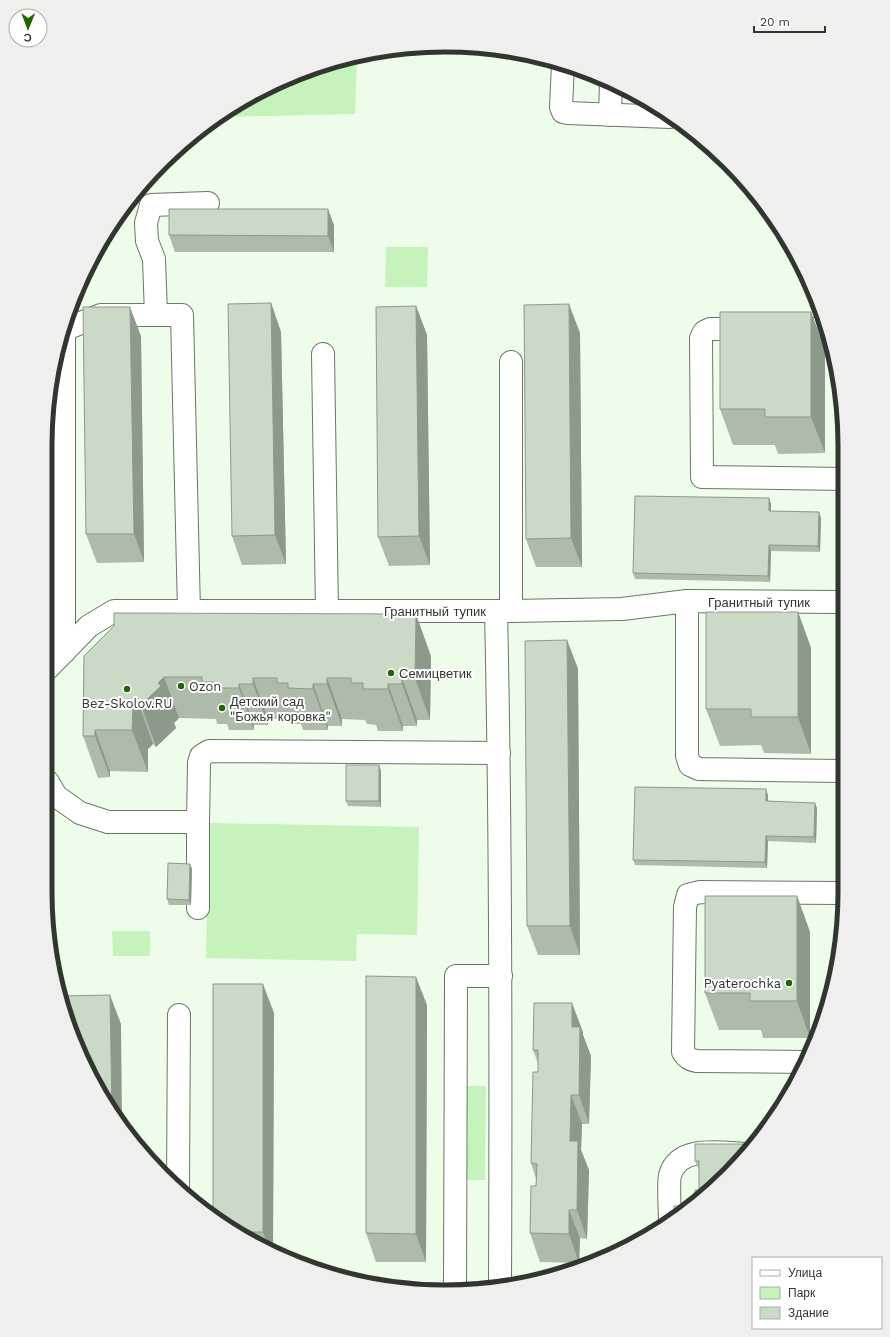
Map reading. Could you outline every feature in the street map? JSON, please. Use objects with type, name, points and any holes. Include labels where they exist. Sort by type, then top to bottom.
[{"type":"street","points":[[563,70],[561,107],[563,112],[661,117]]},
{"type":"street","points":[[610,115],[611,89]]},
{"type":"street","points":[[156,315],[154,259],[147,241],[146,223],[151,205],[208,203]]},
{"type":"street","points":[[70,328],[102,316],[182,315],[189,612]]},
{"type":"street","points":[[820,329],[710,329],[704,332],[701,338],[702,477],[838,479]]},
{"type":"street","points":[[324,354],[327,612]]},
{"type":"street","points":[[62,360],[57,418],[64,652]]},
{"type":"street","points":[[499,1281],[502,976],[499,753],[511,362]]},
{"type":"street","points":[[687,601],[687,756],[690,765],[699,769],[838,771]]},
{"type":"street","name":"Гранитный тупик","points":[[52,664],[89,626],[114,612],[504,611],[622,609],[687,601],[838,602]]},
{"type":"street","points":[[198,908],[199,763],[201,756],[209,751],[499,753]]},
{"type":"street","points":[[52,789],[56,796],[80,813],[108,822],[198,822]]},
{"type":"street","points":[[799,1062],[697,1061],[690,1060],[685,1056],[683,1052],[685,906],[688,895],[700,892],[838,893]]},
{"type":"street","points":[[455,1285],[456,976],[502,976]]},
{"type":"street","points":[[178,1180],[179,1015]]},
{"type":"street","points":[[670,1214],[670,1176],[675,1165],[679,1161],[684,1157],[698,1152],[738,1154]]},
{"type":"green space","points":[[357,62],[355,114],[229,117],[271,93],[295,82],[343,65]]},
{"type":"green space","points":[[386,247],[428,247],[427,287],[385,287]]},
{"type":"green space","points":[[209,823],[419,827],[417,935],[357,934],[356,961],[206,958]]},
{"type":"green space","points":[[112,931],[150,931],[150,956],[113,956]]},
{"type":"green space","points":[[464,1086],[486,1086],[485,1180],[463,1180]]},
{"type":"building","points":[[169,209],[328,209],[328,236],[169,235]]},
{"type":"building","points":[[271,303],[275,535],[232,536],[228,304]]},
{"type":"building","points":[[569,304],[571,538],[526,539],[524,305]]},
{"type":"building","points":[[416,306],[419,536],[378,537],[376,307]]},
{"type":"building","points":[[83,307],[130,307],[134,534],[86,534]]},
{"type":"building","points":[[720,312],[811,312],[811,417],[765,417],[765,409],[720,409]]},
{"type":"building","points":[[635,496],[769,498],[769,511],[819,512],[818,546],[769,545],[768,576],[633,573]]},
{"type":"building","points":[[706,612],[798,612],[798,717],[751,717],[751,709],[706,709]]},
{"type":"building","points":[[114,613],[416,614],[415,678],[402,678],[402,684],[388,684],[388,689],[363,689],[363,683],[351,683],[351,678],[327,678],[327,684],[313,684],[313,689],[288,688],[288,683],[277,683],[277,678],[253,678],[253,684],[239,684],[239,688],[214,688],[214,682],[202,682],[202,677],[164,677],[158,683],[161,686],[141,705],[138,702],[133,708],[132,730],[95,730],[95,736],[83,736],[84,656],[114,626]]},
{"type":"building","points":[[567,640],[570,926],[527,926],[525,641]]},
{"type":"building","points":[[346,765],[379,765],[379,801],[346,801]]},
{"type":"building","points":[[635,787],[766,789],[766,801],[815,803],[814,837],[766,836],[765,862],[633,860]]},
{"type":"building","points":[[168,863],[190,864],[189,900],[167,899]]},
{"type":"building","points":[[705,896],[797,896],[797,1001],[750,1001],[750,993],[705,993]]},
{"type":"building","points":[[366,976],[416,977],[416,1234],[366,1233]]},
{"type":"building","points":[[213,984],[263,984],[263,1232],[248,1232],[213,1209]]},
{"type":"building","points":[[110,995],[112,1099],[93,1066],[82,1042],[66,996]]},
{"type":"building","points":[[534,1003],[572,1003],[572,1027],[580,1027],[579,1095],[571,1095],[570,1141],[578,1141],[577,1210],[569,1210],[569,1234],[530,1233],[531,1186],[536,1186],[537,1164],[531,1163],[533,1072],[538,1072],[538,1050],[533,1050]]},
{"type":"building","points":[[695,1144],[746,1144],[723,1170],[695,1195],[695,1190],[699,1190],[699,1161],[695,1161]]},
{"type":"building","points":[[674,1206],[681,1206],[674,1211]]},
{"type":"place","name":"Семицветик","points":[[391,673]]},
{"type":"place","name":"Ozon","points":[[181,686]]},
{"type":"place","name":"Bez-Skolov.RU","points":[[127,689]]},
{"type":"place","name":"Детский сад \"Божья коровка\"","points":[[222,708]]},
{"type":"place","name":"Pyaterochka","points":[[789,983]]}]
